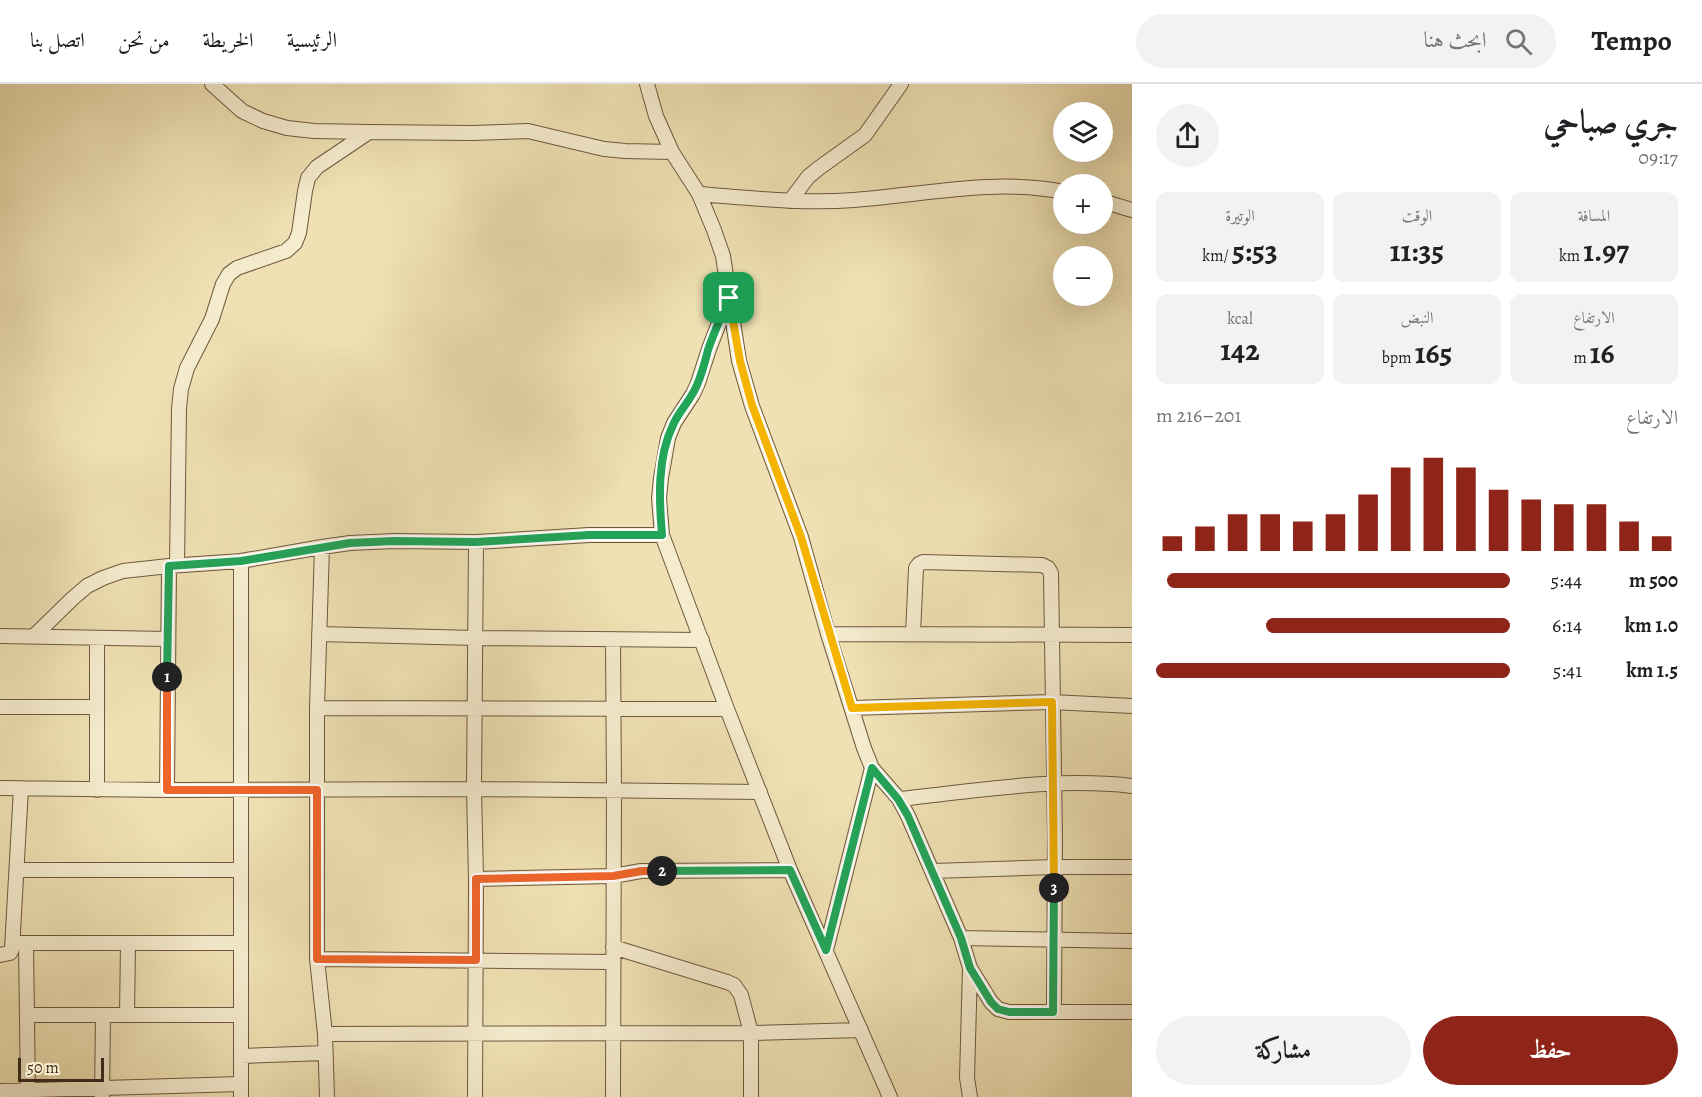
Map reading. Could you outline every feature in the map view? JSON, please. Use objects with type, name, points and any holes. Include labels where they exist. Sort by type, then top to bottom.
[{"type":"street","points":[[212,84],[242,111],[263,121],[314,132],[528,131],[604,149],[672,152]]},
{"type":"street","points":[[647,84],[656,116],[672,152],[699,194],[723,256],[740,361],[752,405],[801,537],[828,634],[864,748],[872,768],[898,799],[908,816],[961,938],[970,968],[991,1002],[998,1009],[1009,1012],[1132,1012]]},
{"type":"street","points":[[790,201],[808,177],[865,135],[902,84]]},
{"type":"street","points":[[167,790],[167,639],[173,565],[179,410],[181,389],[187,368],[212,319],[223,284],[229,274],[237,268],[286,251],[295,243],[299,233],[308,178],[317,167],[369,132]]},
{"type":"street","points":[[699,194],[820,202],[1007,186],[1053,190]]},
{"type":"street","points":[[1113,204],[1132,210]]},
{"type":"street","points":[[729,298],[714,333],[698,383],[674,423],[668,438],[659,498],[662,535],[790,870],[890,1097]]},
{"type":"street","points":[[34,636],[87,586],[123,572],[173,565],[241,561],[322,547],[394,541],[476,542],[557,536],[662,535]]},
{"type":"street","points":[[475,1097],[476,542]]},
{"type":"street","points":[[322,547],[317,708],[317,959],[325,1034],[327,1097]]},
{"type":"street","points":[[0,1090],[28,1094],[241,1090],[241,561]]},
{"type":"street","points":[[913,634],[916,568],[923,562],[1042,565],[1051,573],[1053,1012]]},
{"type":"street","points":[[319,634],[702,640]]},
{"type":"street","points":[[828,634],[1132,635]]},
{"type":"street","points":[[0,636],[167,639]]},
{"type":"street","points":[[97,638],[97,790]]},
{"type":"street","points":[[612,639],[613,1097]]},
{"type":"street","points":[[852,708],[1052,702],[1132,706]]},
{"type":"street","points":[[0,707],[96,708]]},
{"type":"street","points":[[317,708],[727,709]]},
{"type":"street","points":[[826,950],[872,768]]},
{"type":"street","points":[[898,799],[1053,783],[1132,786]]},
{"type":"street","points":[[0,788],[760,792]]},
{"type":"street","points":[[21,788],[17,870],[20,943],[27,1015],[28,1094]]},
{"type":"street","points":[[933,871],[1132,867]]},
{"type":"street","points":[[17,870],[240,870]]},
{"type":"street","points":[[476,879],[613,876],[642,871],[790,870]]},
{"type":"street","points":[[961,938],[1132,941]]},
{"type":"street","points":[[0,955],[10,953],[20,943],[240,943]]},
{"type":"street","points":[[127,1015],[128,943]]},
{"type":"street","points":[[613,947],[734,985],[741,994],[751,1033],[751,1097]]},
{"type":"street","points":[[317,959],[613,962]]},
{"type":"street","points":[[970,968],[967,1078],[970,1097]]},
{"type":"street","points":[[27,1015],[241,1015]]},
{"type":"street","points":[[102,1093],[103,1015]]},
{"type":"street","points":[[325,1034],[751,1033],[861,1030]]},
{"type":"street","points":[[241,1056],[325,1053]]},
{"type":"route","points":[[729,298],[740,361],[752,405],[801,537],[828,634],[852,708],[1052,702],[1053,1012],[1009,1012],[998,1009],[991,1002],[970,968],[961,938],[908,816],[898,799],[872,768],[826,950],[790,870],[642,871],[613,876],[476,879],[476,960],[317,959],[317,790],[167,790],[169,566],[241,561],[350,543],[476,542],[589,535],[662,535],[659,498],[668,438],[674,423],[698,383],[714,333],[729,298]]}]
